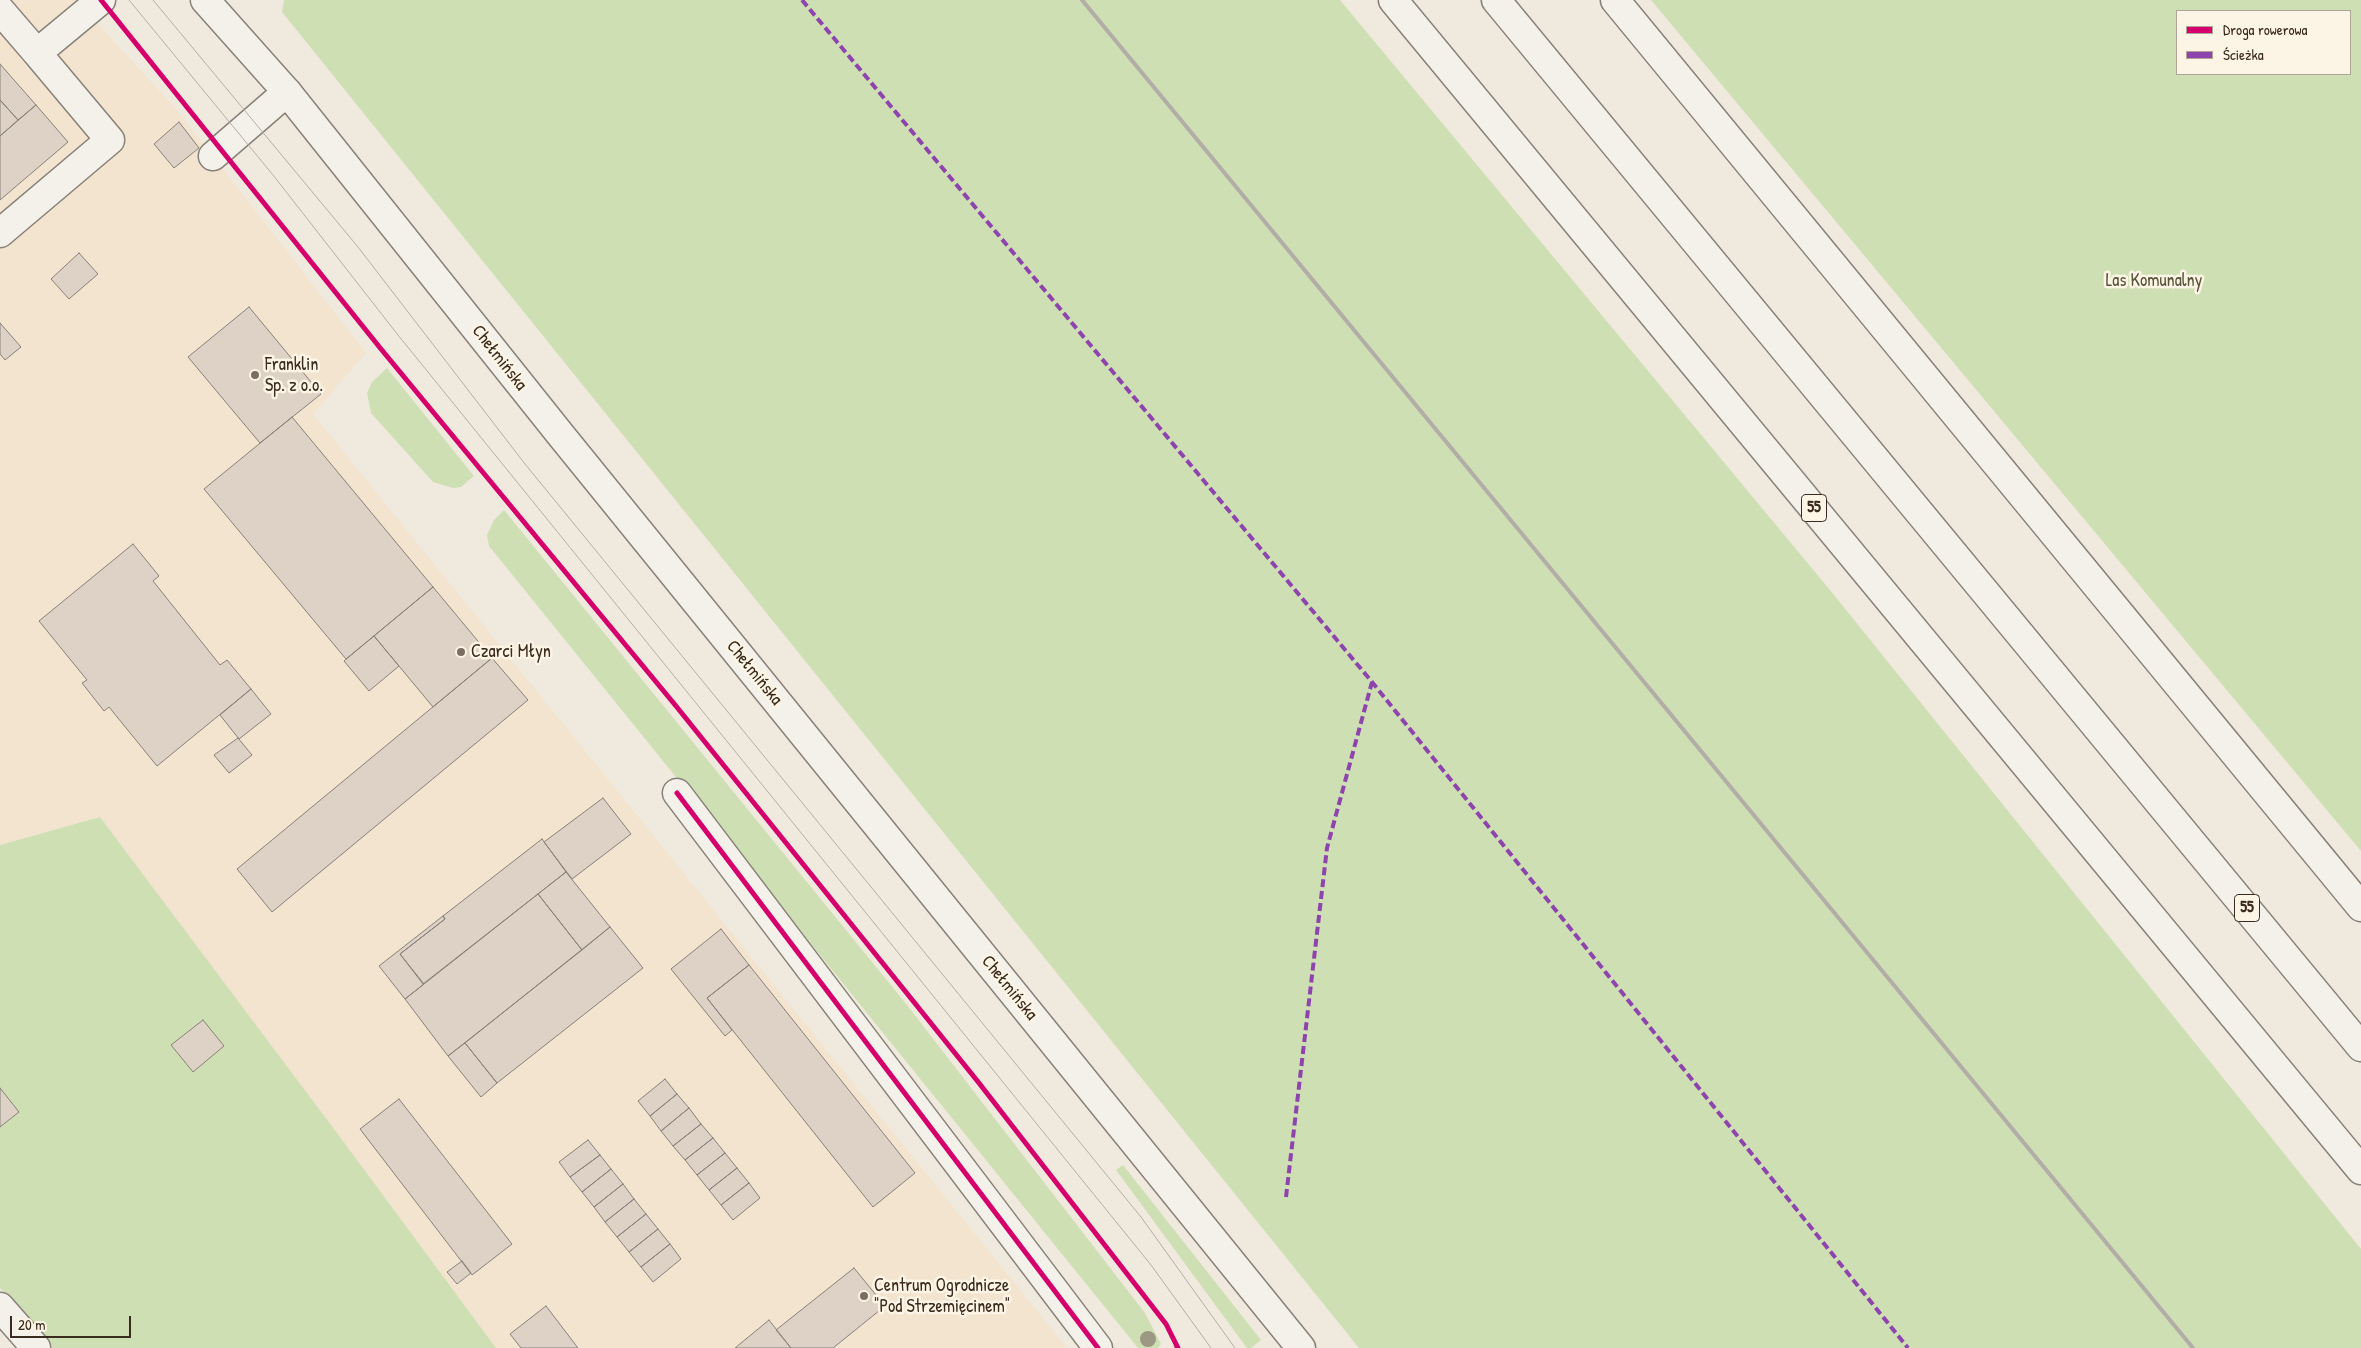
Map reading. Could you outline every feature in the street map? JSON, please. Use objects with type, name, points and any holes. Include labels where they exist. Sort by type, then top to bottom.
[{"type":"main road","points":[[37,52],[101,0]]},
{"type":"main road","name":"Chełmińska","points":[[206,0],[287,92],[566,442],[1301,1348]]},
{"type":"main road","name":"55","points":[[1393,0],[2361,1170]]},
{"type":"main road","name":"55","points":[[1496,0],[2361,1047]]},
{"type":"main road","points":[[1615,0],[2361,907]]},
{"type":"main road","points":[[0,10],[110,140],[0,233]]},
{"type":"main road","points":[[213,156],[287,92]]},
{"type":"main road","points":[[677,793],[1098,1348]]},
{"type":"main road","points":[[0,1307],[36,1348]]},
{"type":"shaded area","points":[[0,0],[76,0],[176,109],[366,353],[313,414],[1067,1348],[496,1348],[100,817],[0,845]]},
{"type":"green space","points":[[284,0],[1340,0],[1830,590],[2361,1249],[2361,1348],[1359,1348],[282,12]]},
{"type":"green space","name":"Las Komunalny","points":[[1651,0],[2361,0],[2361,851]]},
{"type":"green space","points":[[387,368],[474,476],[461,487],[453,488],[433,482],[371,413],[367,393],[372,382]]},
{"type":"green space","points":[[504,510],[907,1005],[1145,1313],[1161,1344],[1158,1348],[1138,1348],[489,546],[487,535],[494,520]]},
{"type":"green space","points":[[100,817],[496,1348],[53,1348],[0,1288],[0,845]]},
{"type":"green space","points":[[1123,1165],[1261,1340],[1251,1348],[1247,1348],[1116,1170]]},
{"type":"building","points":[[0,64],[36,105],[18,120],[0,100]]},
{"type":"building","points":[[0,100],[18,120],[0,136]]},
{"type":"building","points":[[36,105],[68,142],[0,200],[0,136]]},
{"type":"building","points":[[179,122],[199,148],[174,168],[154,144]]},
{"type":"building","points":[[79,253],[98,274],[69,299],[51,279]]},
{"type":"building","name":"Franklin Sp. z o.o.","points":[[249,307],[321,394],[260,443],[188,357]]},
{"type":"building","points":[[0,323],[21,347],[5,360],[0,354]]},
{"type":"building","points":[[292,417],[433,587],[346,659],[204,489]]},
{"type":"building","points":[[133,544],[159,576],[153,581],[220,665],[227,660],[251,689],[157,766],[109,707],[104,711],[82,683],[87,680],[39,621]]},
{"type":"building","points":[[433,587],[492,658],[433,707],[374,636]]},
{"type":"building","points":[[374,636],[399,666],[369,691],[344,661]]},
{"type":"building","points":[[492,658],[528,700],[272,912],[237,869]]},
{"type":"building","points":[[251,689],[271,714],[239,739],[220,715]]},
{"type":"building","points":[[238,738],[252,755],[229,773],[214,755]]},
{"type":"building","points":[[603,798],[631,834],[572,879],[544,842]]},
{"type":"building","points":[[542,839],[566,872],[423,984],[400,954],[445,919],[443,916]]},
{"type":"building","points":[[566,872],[610,927],[582,950],[538,894]]},
{"type":"building","points":[[538,894],[582,950],[448,1056],[405,999]]},
{"type":"building","points":[[443,916],[445,919],[400,954],[424,984],[405,999],[379,966]]},
{"type":"building","points":[[610,927],[643,968],[497,1083],[465,1043]]},
{"type":"building","points":[[721,929],[749,965],[707,998],[732,1030],[725,1036],[671,969]]},
{"type":"building","points":[[749,965],[915,1173],[873,1207],[707,998]]},
{"type":"building","points":[[203,1020],[224,1046],[193,1072],[171,1045]]},
{"type":"building","points":[[465,1043],[497,1083],[481,1097],[448,1056]]},
{"type":"building","points":[[665,1079],[677,1094],[650,1116],[638,1101]]},
{"type":"building","points":[[0,1088],[19,1112],[0,1127]]},
{"type":"building","points":[[677,1094],[689,1108],[661,1131],[650,1116]]},
{"type":"building","points":[[399,1099],[512,1244],[472,1275],[360,1129]]},
{"type":"building","points":[[689,1108],[701,1124],[673,1146],[661,1131]]},
{"type":"building","points":[[701,1124],[713,1138],[685,1160],[673,1146]]},
{"type":"building","points":[[713,1138],[725,1153],[697,1175],[685,1160]]},
{"type":"building","points":[[588,1140],[600,1155],[570,1177],[559,1162]]},
{"type":"building","points":[[725,1153],[737,1168],[709,1190],[697,1175]]},
{"type":"building","points":[[600,1155],[611,1169],[582,1192],[570,1177]]},
{"type":"building","points":[[737,1168],[749,1183],[721,1205],[709,1190]]},
{"type":"building","points":[[611,1169],[623,1184],[594,1207],[582,1192]]},
{"type":"building","points":[[749,1183],[760,1198],[733,1220],[721,1205]]},
{"type":"building","points":[[623,1184],[634,1199],[605,1222],[594,1207]]},
{"type":"building","points":[[634,1199],[646,1214],[617,1237],[605,1222]]},
{"type":"building","points":[[646,1214],[658,1229],[629,1252],[617,1237]]},
{"type":"building","points":[[658,1229],[670,1244],[641,1267],[629,1252]]},
{"type":"building","points":[[670,1244],[681,1259],[653,1282],[641,1267]]},
{"type":"building","points":[[462,1261],[471,1273],[457,1284],[447,1272]]},
{"type":"building","points":[[854,1268],[885,1306],[833,1348],[791,1348],[776,1330]]},
{"type":"building","points":[[546,1306],[578,1348],[521,1348],[510,1334]]},
{"type":"building","points":[[769,1320],[791,1348],[735,1348]]},
{"type":"tram line","points":[[129,0],[273,175],[398,335],[1151,1265],[1211,1348]]},
{"type":"tram line","points":[[153,0],[358,247],[525,464],[1141,1217],[1235,1348]]},
{"type":"railway","points":[[1082,0],[2193,1348]]},
{"type":"marked path","points":[[802,0],[1372,682],[1908,1348]]},
{"type":"marked path","points":[[1286,1197],[1327,848],[1372,682]]},
{"type":"cycle path","points":[[101,0],[381,349],[676,706],[979,1083],[1166,1324],[1178,1348]]},
{"type":"cycle path","points":[[677,793],[1098,1348]]},
{"type":"place","name":"Franklin Sp. z o.o.","points":[[255,375]]},
{"type":"place","name":"Czarci Młyn","points":[[461,652]]},
{"type":"place","name":"Centrum Ogrodnicze \"Pod Strzemięcinem\"","points":[[864,1296]]}]
